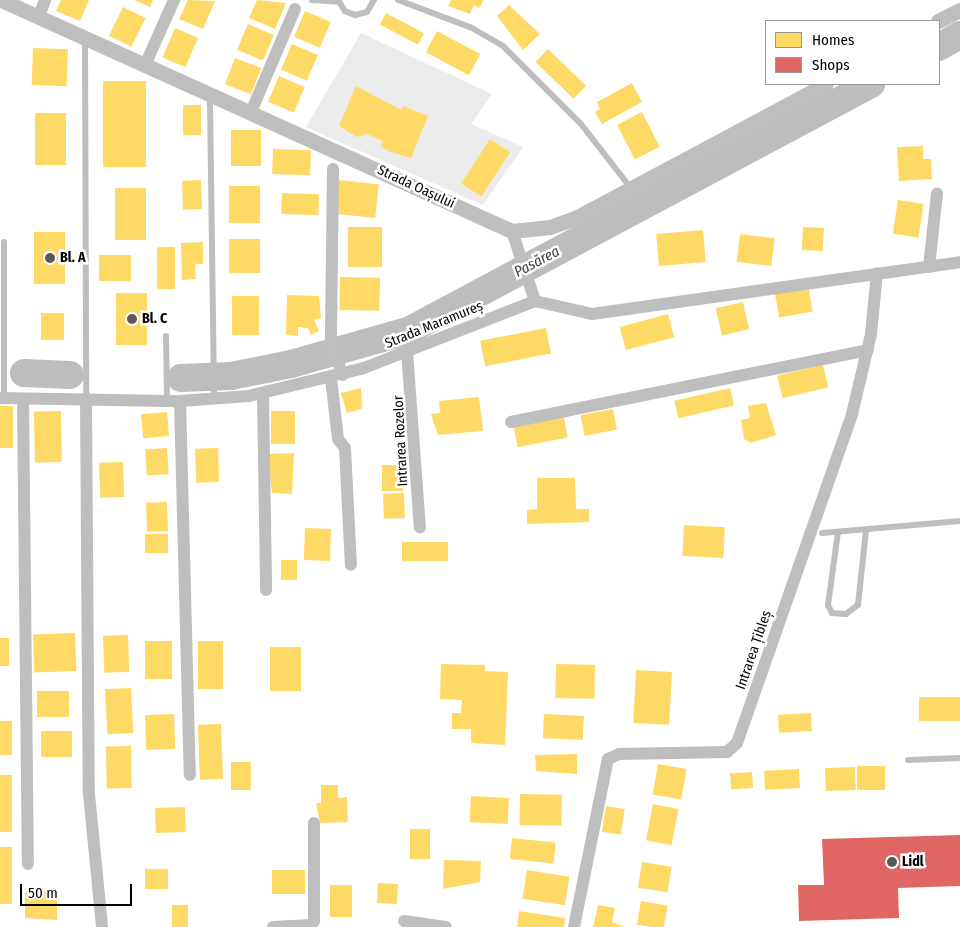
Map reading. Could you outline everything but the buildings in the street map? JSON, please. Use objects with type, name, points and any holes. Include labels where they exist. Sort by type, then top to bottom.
[{"type":"street","name":"Strada Oașului","points":[[1,0],[146,63],[512,231]]},
{"type":"street","points":[[39,16],[45,0]]},
{"type":"street","points":[[146,63],[174,0]]},
{"type":"street","points":[[251,112],[295,9]]},
{"type":"street","points":[[940,20],[960,10]]},
{"type":"street","points":[[824,85],[550,227],[512,231],[535,301],[580,313],[960,262]]},
{"type":"street","points":[[333,169],[331,344],[337,376],[338,439],[345,448],[351,564]]},
{"type":"street","points":[[928,266],[937,193]]},
{"type":"street","name":"Intrarea Țibleș","points":[[574,927],[608,759],[619,754],[727,752],[737,742],[843,440],[868,350],[877,273]]},
{"type":"street","name":"Strada Maramureș","points":[[2,398],[180,401],[214,393],[263,393],[337,376],[407,352],[535,301]]},
{"type":"street","points":[[511,422],[868,350]]},
{"type":"street","name":"Intrarea Rozelor","points":[[407,352],[420,528]]},
{"type":"street","points":[[263,393],[266,590]]},
{"type":"street","points":[[23,399],[28,864]]},
{"type":"street","points":[[86,400],[90,803],[102,927]]},
{"type":"street","points":[[180,401],[190,776]]},
{"type":"street","points":[[273,927],[311,925],[314,921],[314,823]]},
{"type":"street","points":[[404,921],[446,927]]},
{"type":"lane","points":[[312,0],[338,1],[344,11],[355,15],[367,12],[374,0]]},
{"type":"lane","points":[[398,0],[472,28],[503,46],[581,124],[630,187]]},
{"type":"lane","points":[[85,36],[86,400]]},
{"type":"lane","points":[[210,103],[214,393]]},
{"type":"lane","points":[[2,398],[4,242]]},
{"type":"lane","points":[[166,336],[167,401]]},
{"type":"lane","points":[[822,533],[960,521]]},
{"type":"lane","points":[[838,532],[828,605],[832,613],[846,614],[858,605],[866,530]]},
{"type":"lane","points":[[908,760],[960,758]]},
{"type":"shaded area","points":[[361,33],[492,94],[471,124],[523,147],[483,205],[306,127]]},
{"type":"waterway","name":"Pasărea","points":[[940,46],[960,35]]},
{"type":"waterway","name":"Pasărea","points":[[181,378],[231,376],[291,364],[408,331],[869,85]]},
{"type":"waterway","name":"Pasărea","points":[[24,373],[70,375]]},
{"type":"place","name":"Bl. A","points":[[50,258]]},
{"type":"place","name":"Bl. C","points":[[132,319]]},
{"type":"place","name":"Lidl","points":[[892,862]]}]
